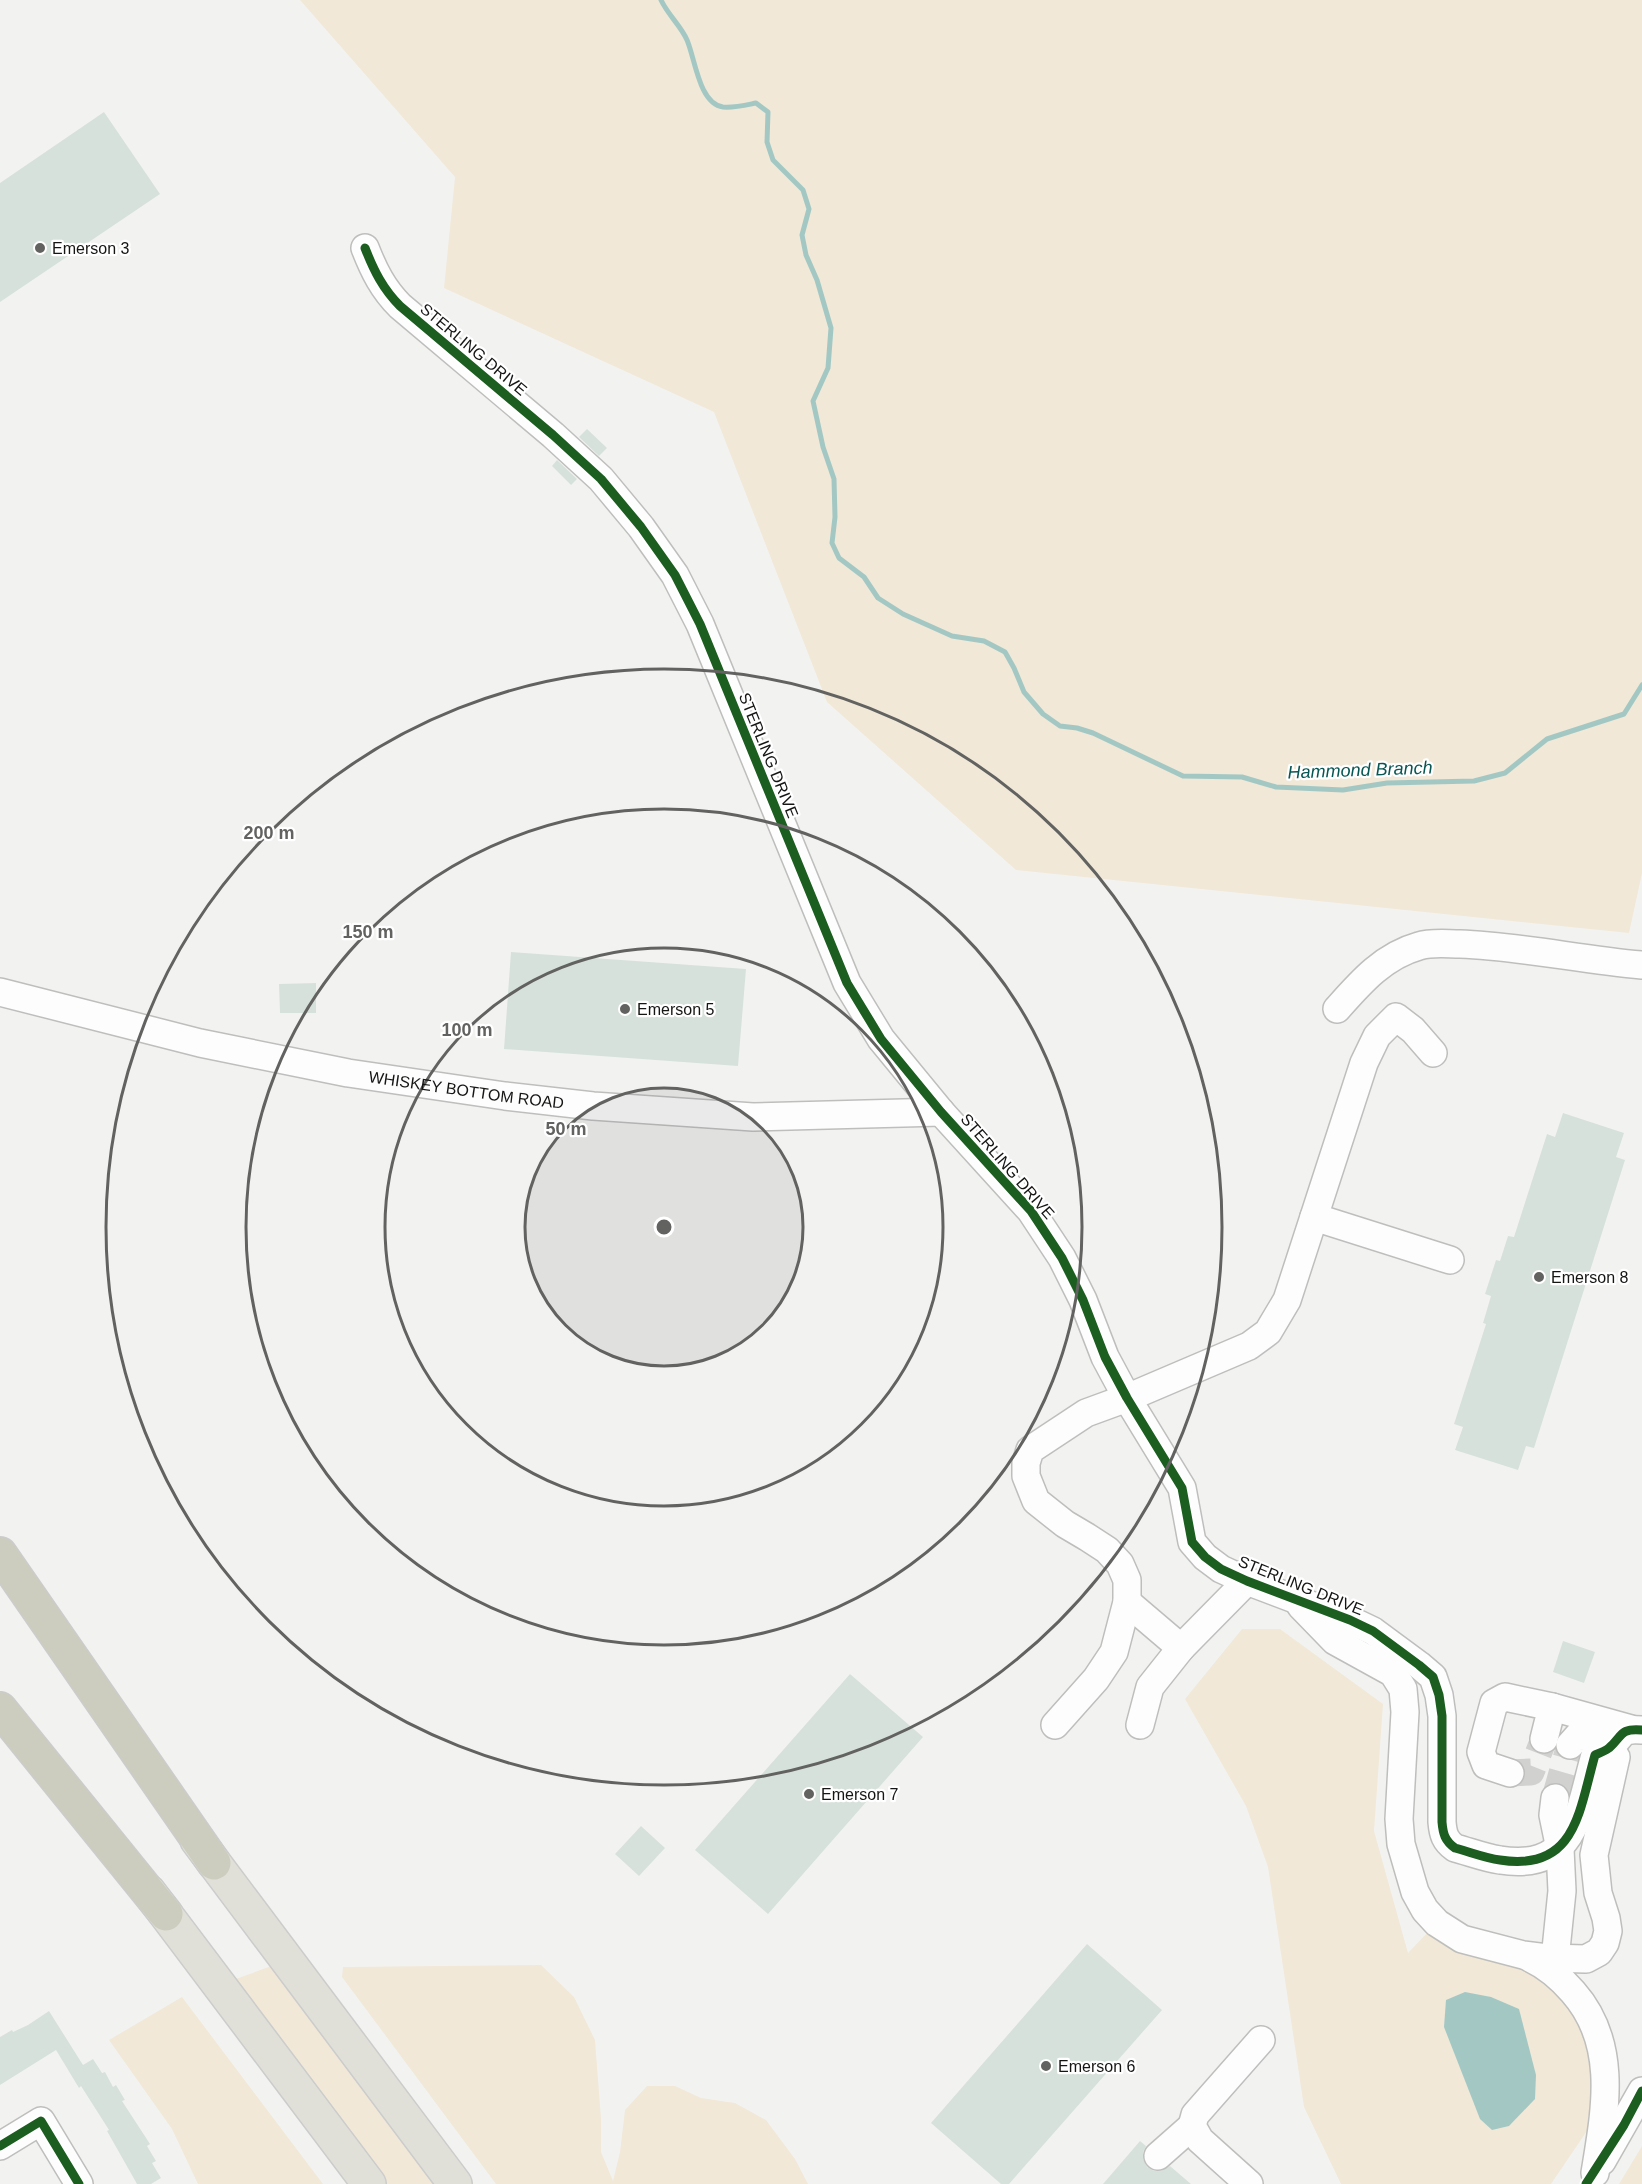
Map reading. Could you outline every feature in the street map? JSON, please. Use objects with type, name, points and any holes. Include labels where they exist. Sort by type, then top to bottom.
[{"type":"highway","points":[[0,1554],[214,1863]]},
{"type":"highway","points":[[0,1709],[166,1914]]},
{"type":"main road","points":[[0,1578],[455,2184]]},
{"type":"main road","points":[[0,1694],[369,2184]]},
{"type":"street","name":"STERLING DRIVE","points":[[365,248],[381,283],[400,306],[553,435],[601,479],[641,526],[675,574],[700,624],[847,983],[881,1039],[941,1112],[1031,1211],[1062,1258],[1083,1300],[1105,1357],[1126,1398],[1182,1488],[1192,1542],[1205,1557],[1221,1569],[1373,1631],[1432,1677],[1440,1695],[1442,1822],[1443,1833],[1450,1844],[1455,1848],[1497,1860],[1522,1862],[1543,1859],[1560,1849]]},
{"type":"street","points":[[1336,1009],[1372,970],[1400,953],[1420,945],[1496,945],[1604,962],[1642,965]]},
{"type":"street","name":"WHISKEY BOTTOM ROAD","points":[[0,992],[212,1045],[348,1073],[505,1096],[593,1106],[753,1116],[941,1112]]},
{"type":"street","points":[[1055,1725],[1096,1679],[1114,1652],[1126,1602],[1126,1580],[1120,1564],[1107,1551],[1065,1524],[1036,1501],[1026,1476],[1026,1463],[1030,1450],[1086,1413],[1249,1346],[1268,1332],[1287,1300],[1364,1063],[1377,1036],[1396,1017],[1413,1030],[1433,1053]]},
{"type":"street","points":[[1314,1217],[1450,1260]]},
{"type":"street","points":[[1140,1725],[1150,1687],[1181,1648],[1247,1581]]},
{"type":"street","name":"STERLING DRIVE","points":[[1296,1600],[1335,1641],[1393,1673],[1403,1689],[1405,1712],[1399,1833],[1415,1892],[1425,1911],[1437,1923],[1462,1939],[1523,1955],[1556,1959],[1576,1960],[1594,1956],[1602,1948],[1607,1938],[1608,1925],[1598,1893],[1594,1855],[1616,1757],[1625,1736]]},
{"type":"street","points":[[1126,1602],[1181,1648]]},
{"type":"street","points":[[1510,1773],[1486,1765],[1481,1752],[1494,1703],[1505,1697],[1552,1707],[1625,1736]]},
{"type":"street","points":[[1544,1739],[1552,1707]]},
{"type":"street","points":[[1570,1745],[1578,1736],[1625,1736]]},
{"type":"street","points":[[1560,1849],[1577,1818],[1596,1755],[1625,1736]]},
{"type":"street","points":[[1555,1797],[1553,1815],[1560,1849],[1562,1891],[1556,1959]]},
{"type":"street","points":[[1523,1955],[1544,1966],[1570,1988],[1592,2018],[1601,2041],[1606,2097],[1591,2178]]},
{"type":"street","points":[[1158,2156],[1192,2126],[1195,2115],[1261,2040]]},
{"type":"street","points":[[1591,2178],[1642,2091]]},
{"type":"street","points":[[0,2146],[41,2121],[79,2184]]},
{"type":"street","points":[[1192,2126],[1200,2140],[1249,2184]]},
{"type":"shaded area","points":[[300,0],[1642,0],[1642,873],[1629,933],[1016,870],[827,702],[714,412],[444,288],[455,177]]},
{"type":"shaded area","points":[[1242,1629],[1280,1629],[1383,1704],[1374,1831],[1408,1953],[1428,1932],[1544,1975],[1569,1997],[1598,2058],[1591,2125],[1551,2184],[1341,2184],[1304,2107],[1268,1867],[1246,1806],[1185,1699]]},
{"type":"shaded area","points":[[277,1964],[440,2184],[384,2184],[233,1980]]},
{"type":"shaded area","points":[[541,1965],[574,1997],[595,2040],[601,2152],[613,2181],[620,2152],[625,2110],[647,2086],[675,2086],[701,2098],[735,2103],[766,2120],[795,2159],[808,2184],[496,2184],[342,1977],[343,1967]]},
{"type":"shaded area","points":[[182,1997],[323,2184],[198,2184],[172,2129],[109,2040]]},
{"type":"shaded area","points":[[1642,2146],[1642,2184],[1619,2184]]},
{"type":"water","points":[[1465,1992],[1491,1997],[1519,2009],[1536,2075],[1535,2099],[1509,2126],[1492,2130],[1480,2119],[1444,2027],[1446,2000]]},
{"type":"building","name":"Emerson 3","points":[[104,112],[160,194],[0,302],[0,183]]},
{"type":"building","points":[[587,429],[607,448],[599,456],[579,437]]},
{"type":"building","points":[[557,460],[577,479],[571,485],[552,466]]},
{"type":"building","name":"Emerson 5","points":[[511,952],[746,969],[738,1066],[504,1049]]},
{"type":"building","points":[[316,983],[316,1013],[280,1013],[279,984]]},
{"type":"building","name":"Emerson 8","points":[[1563,1113],[1624,1133],[1616,1157],[1625,1160],[1534,1448],[1526,1446],[1518,1470],[1455,1450],[1463,1427],[1454,1424],[1486,1324],[1483,1323],[1491,1296],[1485,1294],[1496,1260],[1500,1261],[1508,1236],[1514,1237],[1547,1134],[1555,1137]]},
{"type":"building","points":[[1563,1641],[1595,1652],[1584,1683],[1553,1672]]},
{"type":"building","name":"Emerson 7","points":[[850,1674],[923,1737],[768,1914],[695,1850]]},
{"type":"building","points":[[641,1826],[665,1848],[639,1876],[615,1854]]},
{"type":"building","name":"Emerson 6","points":[[1087,1944],[1162,2010],[1009,2184],[1001,2184],[931,2123]]},
{"type":"building","points":[[49,2011],[83,2065],[93,2059],[102,2073],[105,2072],[113,2087],[116,2085],[125,2100],[122,2101],[150,2144],[147,2146],[156,2161],[152,2163],[161,2178],[151,2184],[137,2184],[107,2131],[109,2130],[81,2086],[79,2088],[56,2050],[0,2085],[0,2037],[28,2025]]},
{"type":"building","points":[[1140,2141],[1146,2146],[1143,2159],[1147,2167],[1154,2171],[1161,2171],[1170,2166],[1191,2184],[1103,2184]]},
{"type":"waterway","name":"Hammond Branch","points":[[661,0],[687,40],[699,79],[708,98],[723,107],[756,103],[768,112],[767,142],[773,160],[803,190],[809,209],[802,235],[806,255],[817,280],[831,328],[828,368],[813,401],[823,447],[834,479],[835,517],[832,543],[839,558],[864,577],[878,598],[903,614],[952,636],[984,641],[1005,652],[1024,692],[1043,714],[1060,726],[1093,733],[1183,776],[1242,777],[1276,787],[1343,790],[1387,783],[1474,781],[1505,773],[1547,739],[1624,714],[1642,685]]},
{"type":"tunnel","points":[[1510,1773],[1531,1772],[1544,1739]]},
{"type":"tunnel","points":[[1555,1798],[1570,1745]]},
{"type":"cycle path","points":[[365,248],[380,279],[400,306],[553,435],[601,479],[641,527],[675,575],[700,624],[847,983],[881,1039],[941,1112],[1031,1211],[1062,1258],[1083,1300],[1105,1357],[1127,1398],[1182,1488],[1192,1542],[1205,1557],[1221,1569],[1373,1631],[1433,1677],[1442,1716],[1442,1822],[1444,1834],[1449,1843],[1455,1848],[1500,1860],[1525,1861],[1545,1857],[1559,1847],[1570,1833],[1578,1816],[1595,1755],[1609,1748],[1625,1732],[1642,1730]]},
{"type":"cycle path","points":[[1586,2184],[1624,2125],[1642,2091]]},
{"type":"cycle path","points":[[0,2146],[41,2121],[79,2184]]},
{"type":"place","name":"Emerson 3","points":[[40,248]]},
{"type":"place","name":"Emerson 5","points":[[625,1009]]},
{"type":"place","name":"Emerson 8","points":[[1539,1277]]},
{"type":"place","name":"Emerson 7","points":[[809,1794]]},
{"type":"place","name":"Emerson 6","points":[[1046,2066]]}]
